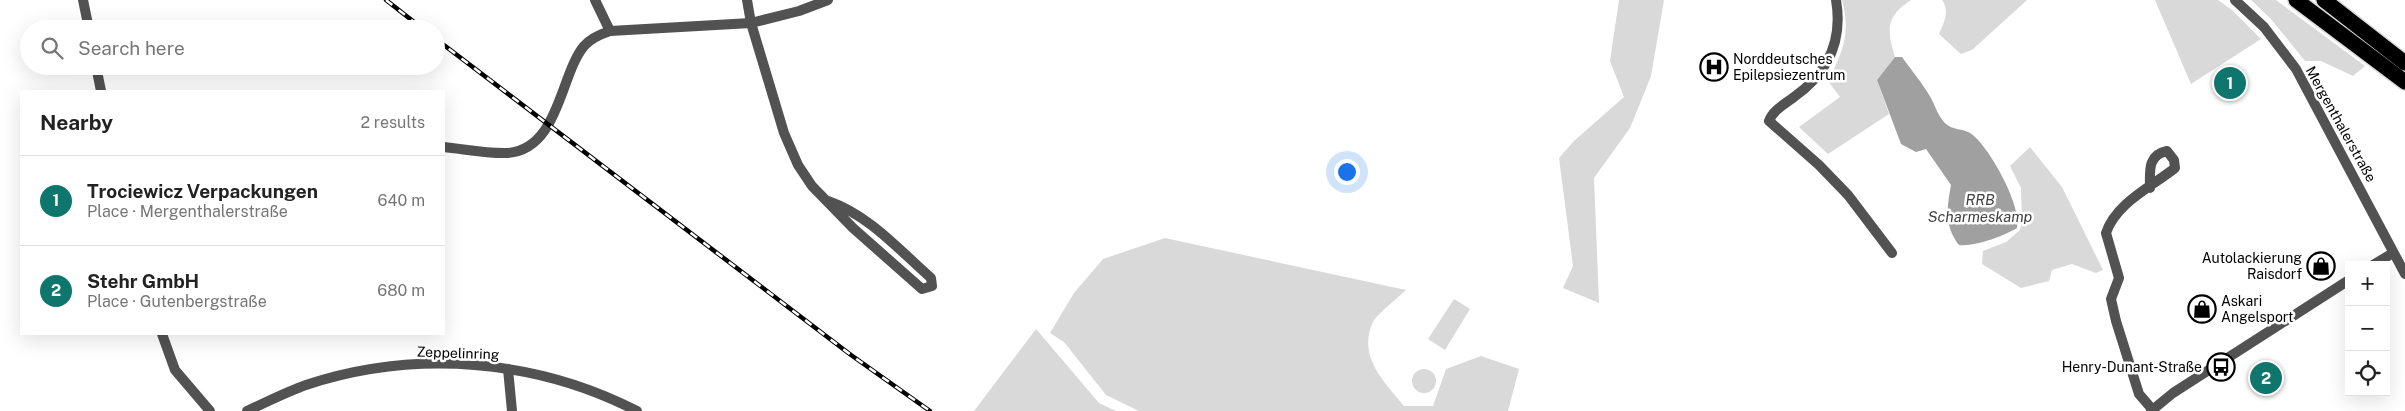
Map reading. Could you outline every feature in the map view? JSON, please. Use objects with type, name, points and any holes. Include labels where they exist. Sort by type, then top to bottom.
[{"type":"highway","points":[[2296,0],[2405,82]]},
{"type":"highway","points":[[2324,0],[2405,63]]},
{"type":"street","points":[[83,0],[87,20]]},
{"type":"street","points":[[595,0],[610,31]]},
{"type":"street","points":[[747,0],[751,24],[784,133],[798,165],[812,186],[853,228],[922,289],[932,286],[931,278],[863,218],[846,207],[828,201]]},
{"type":"street","points":[[445,147],[509,153],[524,148],[535,139],[556,112],[584,45],[598,35],[610,31],[751,24],[799,11],[828,0]]},
{"type":"street","points":[[1836,0],[1839,19],[1837,37],[1827,63],[1810,86],[1774,112],[1769,121],[1819,165],[1848,194],[1892,253]]},
{"type":"street","name":"Mergenthalerstraße","points":[[2235,0],[2264,27],[2296,69],[2405,274]]},
{"type":"street","points":[[98,75],[101,90]]},
{"type":"street","points":[[2150,188],[2117,211],[2106,232],[2119,278],[2111,300],[2116,321],[2139,394],[2151,410],[2172,393],[2345,283]]},
{"type":"street","points":[[2380,261],[2393,253]]},
{"type":"street","points":[[162,335],[176,370],[210,411]]},
{"type":"street","name":"Zeppelinring","points":[[247,411],[306,385],[398,366],[462,364],[528,371],[574,384],[637,411]]},
{"type":"street","points":[[508,369],[512,411]]},
{"type":"shaded area","points":[[1619,0],[1664,0],[1651,76],[1630,128],[1594,178],[1599,303],[1563,288],[1573,266],[1559,158],[1574,141],[1624,97],[1610,61]]},
{"type":"shaded area","points":[[1842,0],[1911,0],[1896,12],[1892,18],[1890,39],[1895,57],[1877,80],[1889,114],[1828,154],[1799,127],[1840,97],[1828,81],[1838,61],[1844,42],[1846,22]]},
{"type":"shaded area","points":[[1942,0],[2027,0],[1972,50],[1961,54],[1939,34],[1946,13]]},
{"type":"shaded area","points":[[2155,0],[2218,0],[2232,10],[2261,39],[2191,84]]},
{"type":"shaded area","points":[[2251,0],[2276,0],[2365,66],[2353,76],[2321,61],[2305,61],[2271,19]]},
{"type":"shaded area","points":[[2030,147],[2062,187],[2103,270],[2096,273],[2072,264],[2052,270],[2049,281],[2021,288],[1982,264],[1983,251],[2006,242],[2020,230],[2022,220],[2021,188],[2010,166]]},
{"type":"shaded area","points":[[1165,238],[1406,290],[1376,318],[1369,334],[1368,346],[1375,368],[1396,397],[1404,406],[1433,406],[1446,369],[1481,356],[1519,369],[1508,411],[1139,411],[1106,395],[1064,342],[1050,333],[1074,293],[1103,259]]},
{"type":"shaded area","points":[[1454,299],[1470,309],[1445,350],[1428,339]]},
{"type":"shaded area","points":[[1036,329],[1099,403],[1116,411],[974,411]]},
{"type":"shaded area","points":[[1424,369],[1429,370],[1435,376],[1435,386],[1429,392],[1424,393],[1419,392],[1413,386],[1412,381],[1413,376],[1419,370]]},
{"type":"water","name":"RRB Scharmeskamp","points":[[1895,57],[1902,57],[1928,93],[1944,122],[1951,127],[1970,133],[1989,154],[2004,179],[2015,206],[2017,228],[1989,240],[1973,244],[1959,245],[1954,238],[1948,216],[1951,185],[1926,149],[1916,152],[1901,144],[1877,80]]},
{"type":"railway","points":[[386,0],[412,20]]},
{"type":"railway","points":[[445,46],[851,355],[930,411]]},
{"type":"place","name":"Norddeutsches Epilepsiezentrum","points":[[1714,67]]},
{"type":"place","name":"Trociewicz Verpackungen","points":[[2230,83]]},
{"type":"place","name":"Autolackierung Raisdorf","points":[[2321,266]]},
{"type":"place","name":"Askari Angelsport","points":[[2202,309]]},
{"type":"place","name":"Henry-Dunant-Straße","points":[[2221,367]]},
{"type":"place","name":"Stehr GmbH","points":[[2266,378]]}]
